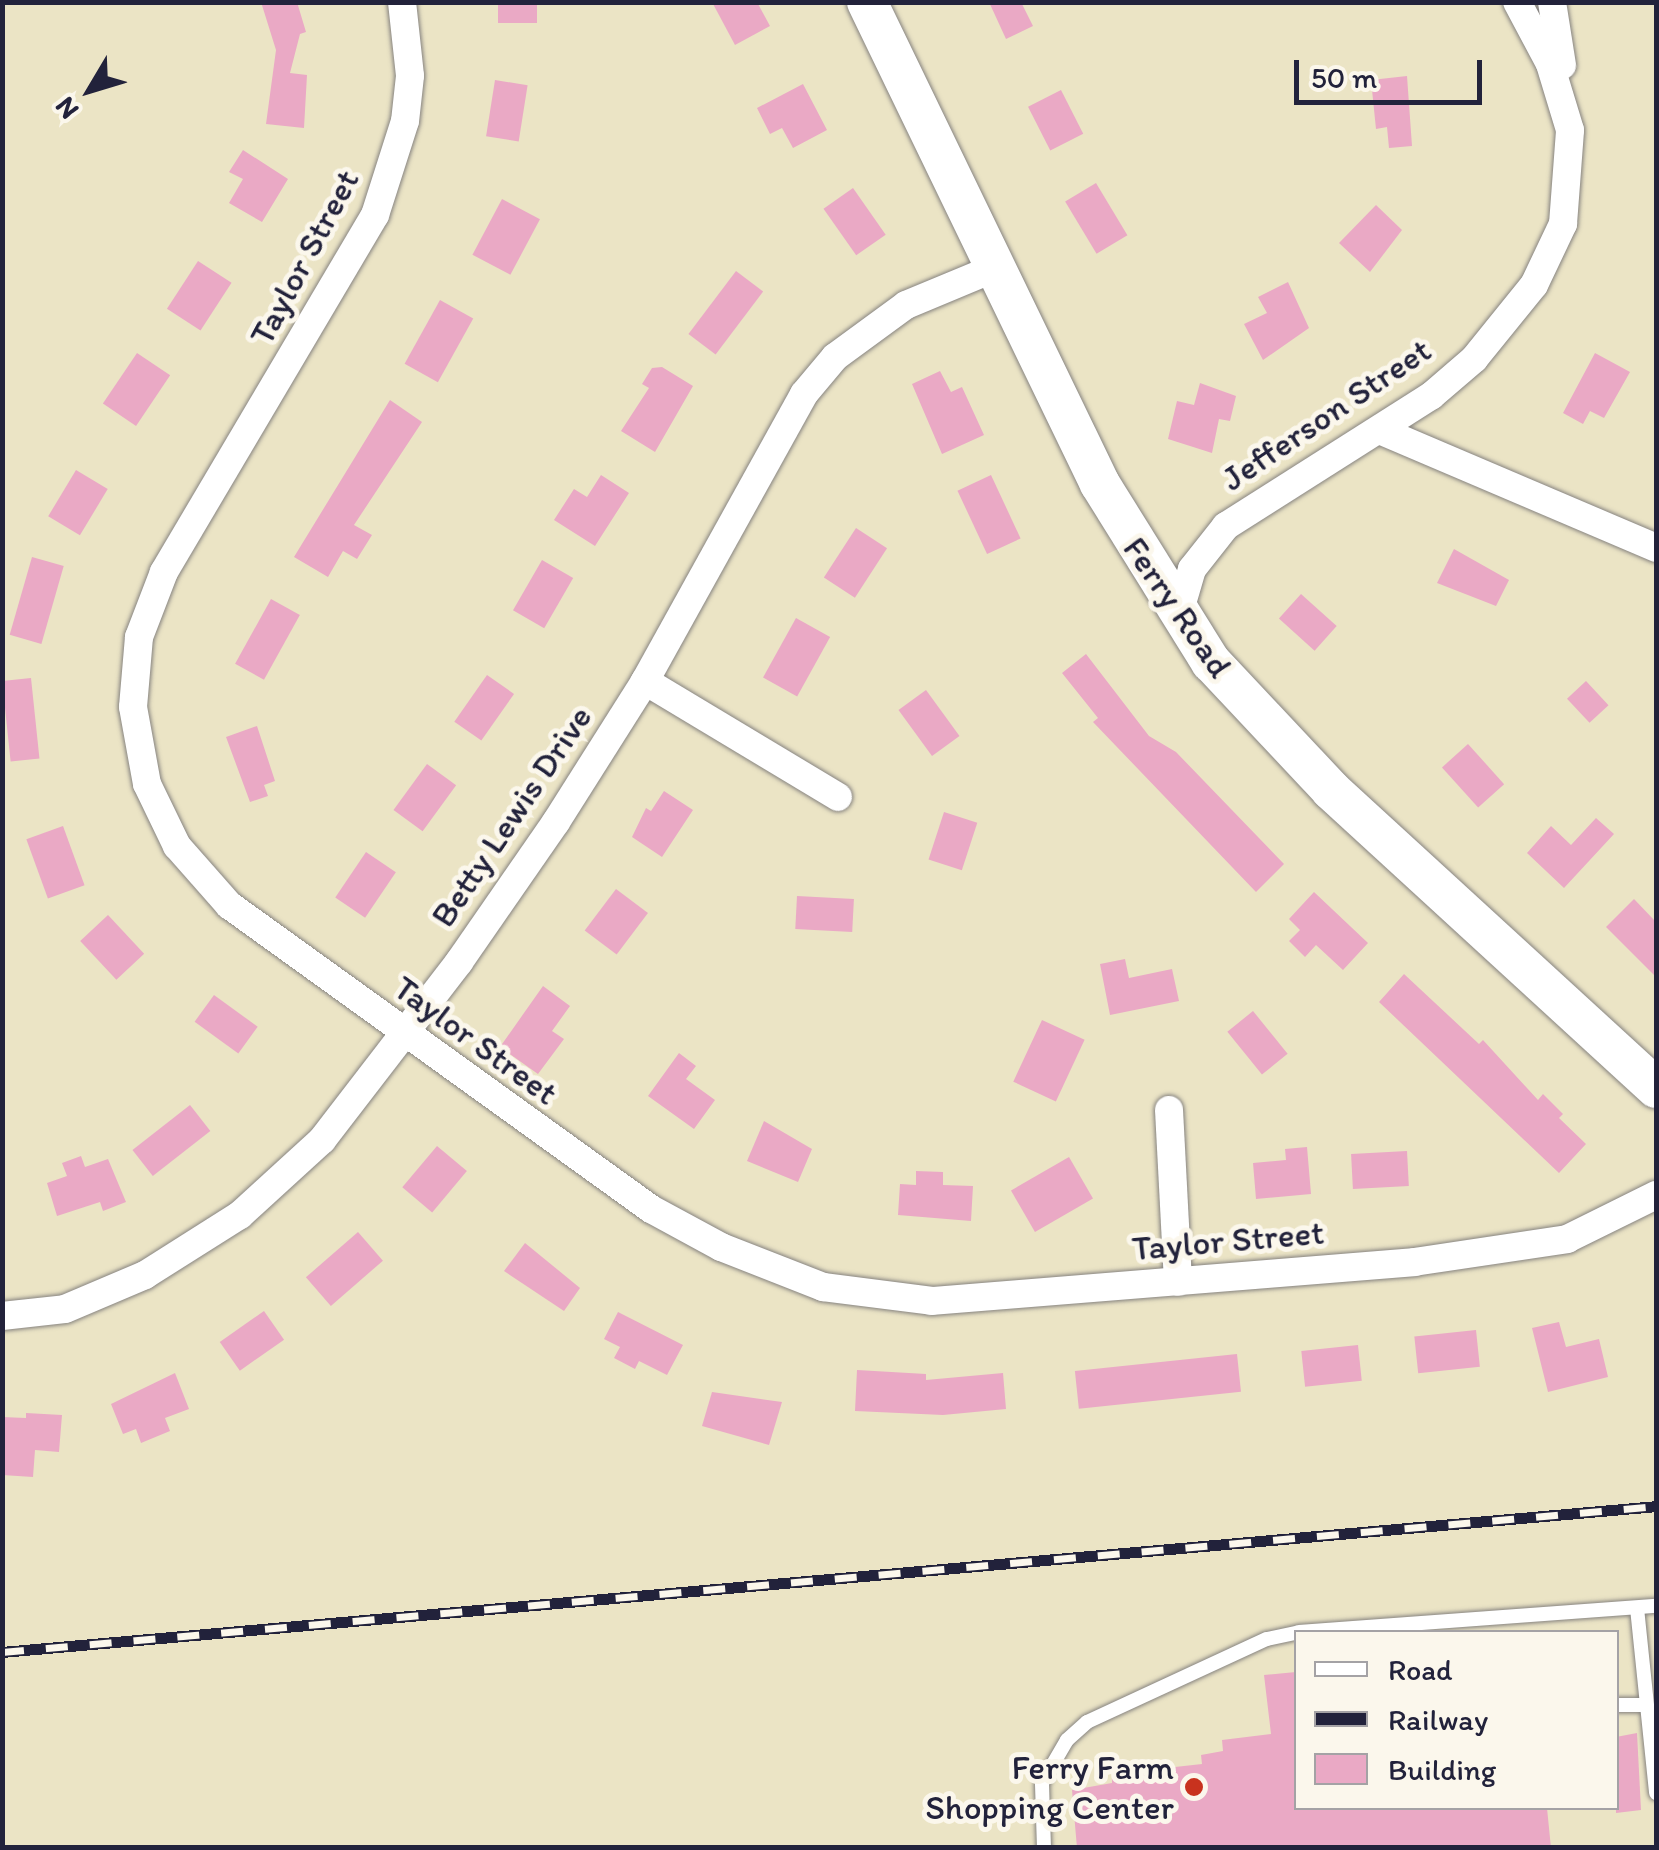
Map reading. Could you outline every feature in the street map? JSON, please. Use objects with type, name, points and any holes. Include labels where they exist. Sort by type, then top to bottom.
[{"type":"main road","name":"Ferry Road","points":[[867,2],[1108,498],[1178,617],[1276,735],[1656,1088]]},
{"type":"street","name":"Taylor Street","points":[[402,2],[410,76],[394,165],[375,216],[164,572],[139,637],[132,707],[147,784],[162,820],[201,878],[405,1035],[652,1209],[721,1247],[823,1287],[932,1301],[1504,1251],[1567,1238],[1656,1195]]},
{"type":"street","name":"Jefferson Street","points":[[1178,617],[1192,569],[1226,526],[1382,431],[1474,359],[1534,285],[1562,224],[1570,116],[1517,2]]},
{"type":"street","points":[[1552,2],[1570,116]]},
{"type":"street","name":"Betty Lewis Drive","points":[[2,1316],[50,1312],[102,1296],[199,1244],[322,1140],[405,1035],[545,838],[644,681],[804,394],[878,323],[950,284],[996,268]]},
{"type":"street","points":[[1382,431],[1656,548]]},
{"type":"street","points":[[644,681],[838,797]]},
{"type":"street","points":[[1169,1110],[1178,1282]]},
{"type":"lane","points":[[1340,1630],[1656,1606]]},
{"type":"lane","points":[[1636,1608],[1656,1793]]},
{"type":"lane","points":[[1562,1614],[1564,1630]]},
{"type":"lane","points":[[1044,1848],[1042,1782],[1067,1740],[1087,1722],[1266,1640],[1294,1634]]},
{"type":"lane","points":[[1619,1705],[1646,1705]]},
{"type":"building","points":[[261,2],[297,2],[306,32],[300,34],[290,73],[307,75],[304,128],[266,124],[276,50]]},
{"type":"building","points":[[498,2],[537,2],[537,23],[498,23]]},
{"type":"building","points":[[712,2],[757,2],[770,26],[735,45]]},
{"type":"building","points":[[989,2],[1021,2],[1033,26],[1006,39]]},
{"type":"building","points":[[1407,76],[1412,146],[1389,148],[1387,127],[1376,129],[1371,80]]},
{"type":"building","points":[[495,80],[528,85],[519,141],[486,136]]},
{"type":"building","points":[[803,84],[827,130],[793,148],[782,128],[770,134],[757,108]]},
{"type":"building","points":[[1061,90],[1083,134],[1050,150],[1028,107]]},
{"type":"building","points":[[243,150],[288,179],[262,222],[229,203],[243,179],[229,172]]},
{"type":"building","points":[[1096,183],[1127,235],[1097,254],[1065,202]]},
{"type":"building","points":[[853,188],[886,235],[856,255],[824,209]]},
{"type":"building","points":[[502,199],[540,219],[510,275],[472,255]]},
{"type":"building","points":[[1376,205],[1402,230],[1370,272],[1339,243]]},
{"type":"building","points":[[198,261],[232,283],[201,331],[167,309]]},
{"type":"building","points":[[736,271],[763,291],[716,355],[688,334]]},
{"type":"building","points":[[1288,282],[1309,328],[1263,360],[1244,324],[1267,313],[1258,297]]},
{"type":"building","points":[[440,300],[473,318],[438,382],[405,364]]},
{"type":"building","points":[[137,353],[170,375],[136,426],[103,404]]},
{"type":"building","points":[[1595,353],[1630,372],[1604,418],[1590,411],[1583,424],[1563,413]]},
{"type":"building","points":[[662,367],[693,386],[655,452],[621,431],[649,388],[642,384],[652,368]]},
{"type":"building","points":[[940,371],[951,392],[962,387],[984,435],[942,454],[912,384]]},
{"type":"building","points":[[1200,383],[1236,396],[1230,421],[1219,419],[1212,453],[1168,439],[1177,401],[1194,405]]},
{"type":"building","points":[[390,400],[422,422],[354,525],[372,535],[357,559],[343,551],[328,577],[294,557]]},
{"type":"building","points":[[76,470],[108,489],[80,535],[48,516]]},
{"type":"building","points":[[601,475],[629,493],[595,546],[554,520],[574,489],[587,497]]},
{"type":"building","points":[[991,475],[1021,538],[987,554],[957,491]]},
{"type":"building","points":[[856,528],[887,548],[855,598],[824,577]]},
{"type":"building","points":[[1454,549],[1509,580],[1496,606],[1437,583]]},
{"type":"building","points":[[32,557],[64,566],[41,644],[10,635]]},
{"type":"building","points":[[542,560],[573,578],[544,628],[513,610]]},
{"type":"building","points":[[1301,594],[1337,626],[1315,651],[1279,619]]},
{"type":"building","points":[[271,599],[300,615],[264,680],[235,664]]},
{"type":"building","points":[[796,618],[830,637],[797,696],[763,677]]},
{"type":"building","points":[[1086,654],[1149,736],[1176,752],[1284,864],[1256,892],[1093,722],[1098,718],[1062,673]]},
{"type":"building","points":[[487,675],[514,694],[481,741],[454,722]]},
{"type":"building","points":[[31,678],[39,759],[11,762],[2,681]]},
{"type":"building","points":[[1586,681],[1609,705],[1589,723],[1567,699]]},
{"type":"building","points":[[926,690],[960,736],[932,756],[898,710]]},
{"type":"building","points":[[257,726],[275,781],[264,785],[268,796],[250,802],[226,737]]},
{"type":"building","points":[[1468,744],[1504,784],[1478,808],[1442,767]]},
{"type":"building","points":[[427,764],[456,785],[423,831],[393,810]]},
{"type":"building","points":[[664,791],[693,810],[662,857],[632,837],[646,808],[651,811]]},
{"type":"building","points":[[944,812],[977,823],[962,870],[929,860]]},
{"type":"building","points":[[1596,818],[1614,834],[1564,888],[1527,853],[1551,826],[1571,845]]},
{"type":"building","points":[[63,826],[85,885],[48,899],[26,839]]},
{"type":"building","points":[[366,852],[396,872],[365,918],[335,898]]},
{"type":"building","points":[[616,889],[648,913],[617,955],[585,931]]},
{"type":"building","points":[[1314,892],[1368,943],[1343,970],[1316,945],[1305,957],[1289,941],[1300,930],[1289,919]]},
{"type":"building","points":[[797,896],[854,899],[852,932],[795,929]]},
{"type":"building","points":[[1634,899],[1656,922],[1656,977],[1606,927]]},
{"type":"building","points":[[108,915],[144,954],[116,980],[80,941]]},
{"type":"building","points":[[1125,959],[1129,978],[1172,969],[1179,1001],[1110,1015],[1100,964]]},
{"type":"building","points":[[1404,974],[1479,1044],[1483,1040],[1538,1100],[1543,1094],[1563,1114],[1559,1118],[1586,1144],[1559,1173],[1379,1002]]},
{"type":"building","points":[[543,986],[570,1006],[552,1031],[564,1039],[538,1074],[500,1047]]},
{"type":"building","points":[[214,995],[258,1027],[238,1053],[195,1022]]},
{"type":"building","points":[[1253,1011],[1288,1054],[1262,1075],[1227,1032]]},
{"type":"building","points":[[1042,1020],[1085,1040],[1056,1101],[1013,1082]]},
{"type":"building","points":[[679,1053],[696,1066],[686,1079],[715,1100],[694,1129],[648,1096]]},
{"type":"building","points":[[190,1105],[210,1131],[153,1176],[132,1150]]},
{"type":"building","points":[[764,1121],[812,1149],[798,1182],[747,1161]]},
{"type":"building","points":[[437,1146],[467,1171],[432,1212],[402,1187]]},
{"type":"building","points":[[1307,1147],[1311,1194],[1256,1199],[1253,1163],[1286,1160],[1285,1149]]},
{"type":"building","points":[[1407,1151],[1409,1186],[1353,1189],[1351,1154]]},
{"type":"building","points":[[81,1156],[85,1167],[108,1159],[126,1202],[103,1211],[100,1202],[57,1216],[47,1183],[67,1176],[62,1163]]},
{"type":"building","points":[[1069,1157],[1093,1199],[1035,1232],[1011,1190]]},
{"type":"building","points":[[916,1171],[943,1172],[943,1185],[973,1186],[971,1221],[898,1215],[900,1184],[916,1185]]},
{"type":"building","points":[[358,1232],[383,1261],[331,1306],[306,1277]]},
{"type":"building","points":[[525,1243],[580,1288],[564,1311],[504,1271]]},
{"type":"building","points":[[264,1311],[284,1340],[240,1371],[220,1342]]},
{"type":"building","points":[[618,1312],[683,1345],[667,1375],[639,1361],[635,1369],[614,1358],[620,1347],[604,1339]]},
{"type":"building","points":[[1559,1322],[1566,1347],[1599,1339],[1608,1377],[1548,1392],[1532,1328]]},
{"type":"building","points":[[1476,1330],[1480,1367],[1418,1373],[1414,1336]]},
{"type":"building","points":[[1358,1345],[1362,1381],[1305,1387],[1301,1351]]},
{"type":"building","points":[[1237,1354],[1241,1392],[1079,1409],[1075,1371]]},
{"type":"building","points":[[857,1370],[926,1374],[926,1380],[1003,1373],[1006,1409],[943,1415],[855,1411]]},
{"type":"building","points":[[175,1373],[189,1409],[165,1418],[170,1431],[141,1443],[136,1429],[123,1434],[111,1404]]},
{"type":"building","points":[[712,1392],[782,1402],[769,1445],[702,1426]]},
{"type":"building","points":[[26,1413],[62,1415],[59,1452],[35,1450],[33,1477],[2,1475],[2,1417],[26,1418]]},
{"type":"building","name":"Ferry Farm Shopping Center","points":[[1294,1672],[1294,1810],[1547,1810],[1551,1848],[1077,1848],[1072,1790],[1112,1783],[1112,1774],[1202,1764],[1201,1755],[1223,1751],[1222,1740],[1271,1734],[1264,1675]]},
{"type":"building","points":[[1637,1733],[1641,1810],[1616,1813],[1619,1736]]},
{"type":"railway","points":[[2,1652],[1656,1506]]},
{"type":"place","name":"Ferry Farm Shopping Center","points":[[1194,1787]]}]
